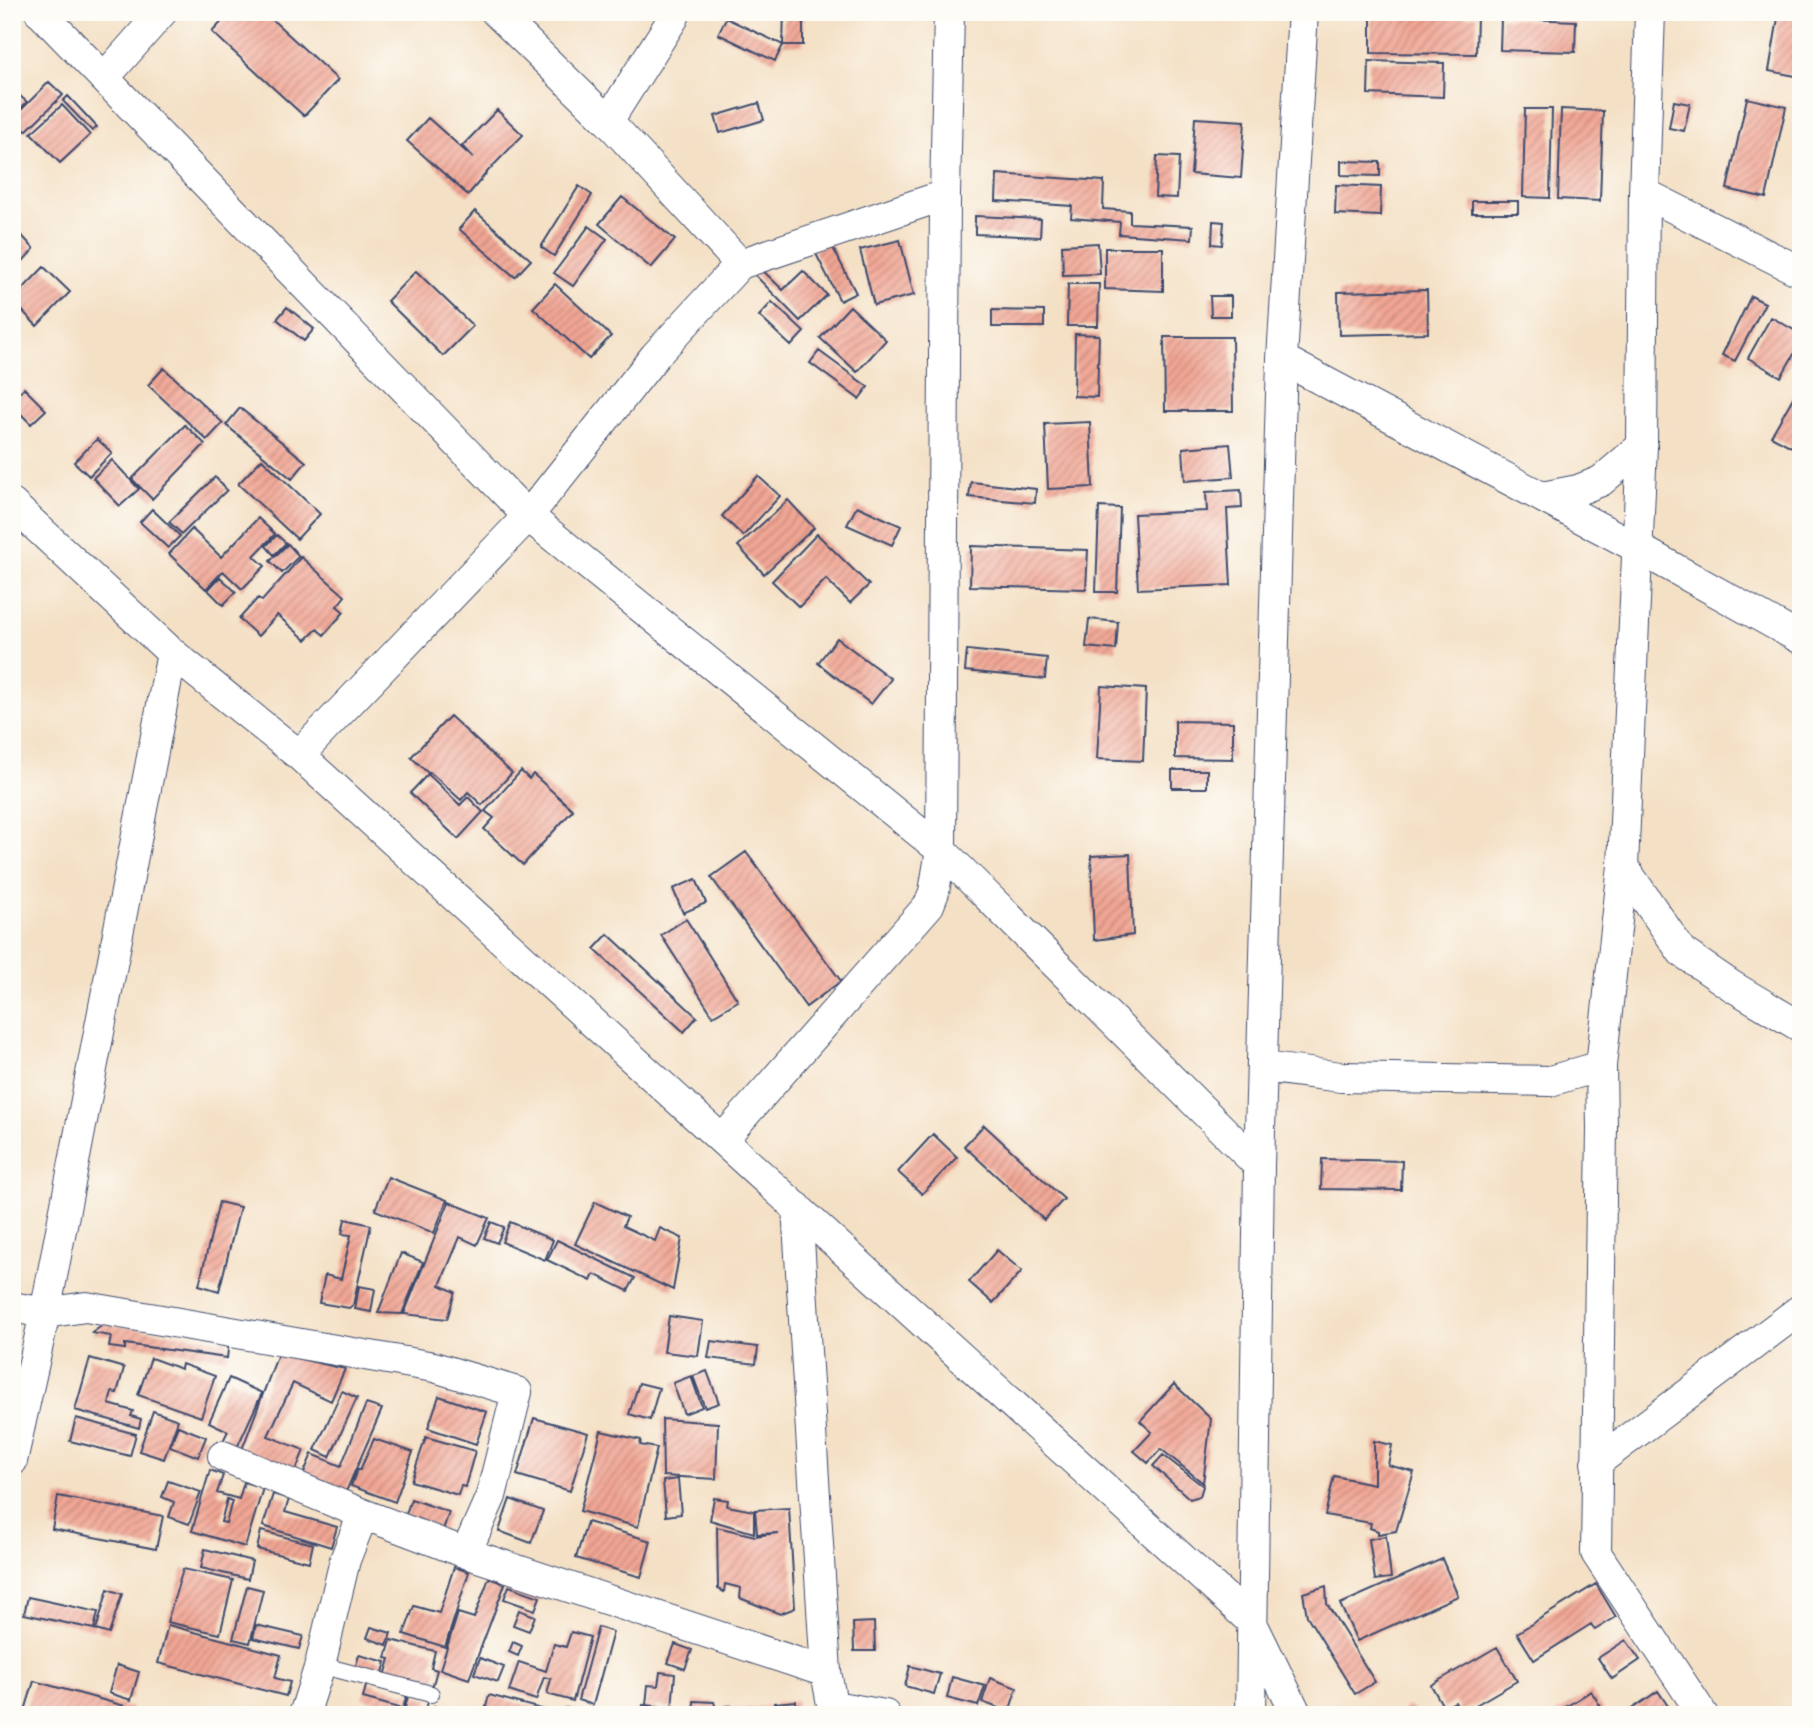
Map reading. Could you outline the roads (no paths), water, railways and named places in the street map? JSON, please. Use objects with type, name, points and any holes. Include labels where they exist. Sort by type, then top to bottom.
[{"type":"street","points":[[40,12],[106,77],[528,516],[941,850],[1259,1166]]},
{"type":"street","points":[[106,77],[162,12]]},
{"type":"street","points":[[495,12],[608,121],[740,264]]},
{"type":"street","points":[[608,121],[674,17],[674,12]]},
{"type":"street","points":[[723,1139],[929,905],[934,892],[941,850],[945,195],[949,12]]},
{"type":"street","points":[[1251,1715],[1259,1166],[1282,359],[1303,12]]},
{"type":"street","points":[[1650,12],[1644,193],[1642,446],[1623,866],[1601,1066],[1596,1553],[1703,1715]]},
{"type":"street","points":[[1644,193],[1801,272]]},
{"type":"street","points":[[299,755],[528,516],[655,356],[740,264],[945,195]]},
{"type":"street","points":[[1282,359],[1636,547],[1801,639]]},
{"type":"street","points":[[1542,497],[1578,490],[1601,481],[1642,446]]},
{"type":"street","points":[[12,504],[172,653],[299,755],[1251,1621],[1297,1715]]},
{"type":"street","points":[[12,1461],[45,1313],[172,653]]},
{"type":"street","points":[[1623,866],[1682,952],[1732,986],[1801,1027]]},
{"type":"street","points":[[1262,1067],[1341,1077],[1550,1081],[1601,1066]]},
{"type":"street","points":[[797,1207],[827,1672],[834,1710],[885,1715]]},
{"type":"street","points":[[12,1307],[45,1313],[86,1307],[434,1367],[517,1392],[491,1496],[467,1553]]},
{"type":"street","points":[[1596,1463],[1801,1308]]},
{"type":"street","points":[[223,1456],[363,1514],[467,1553],[827,1672]]},
{"type":"street","points":[[304,1715],[320,1665],[345,1560],[363,1514]]},
{"type":"lane","points":[[320,1665],[431,1694]]}]
